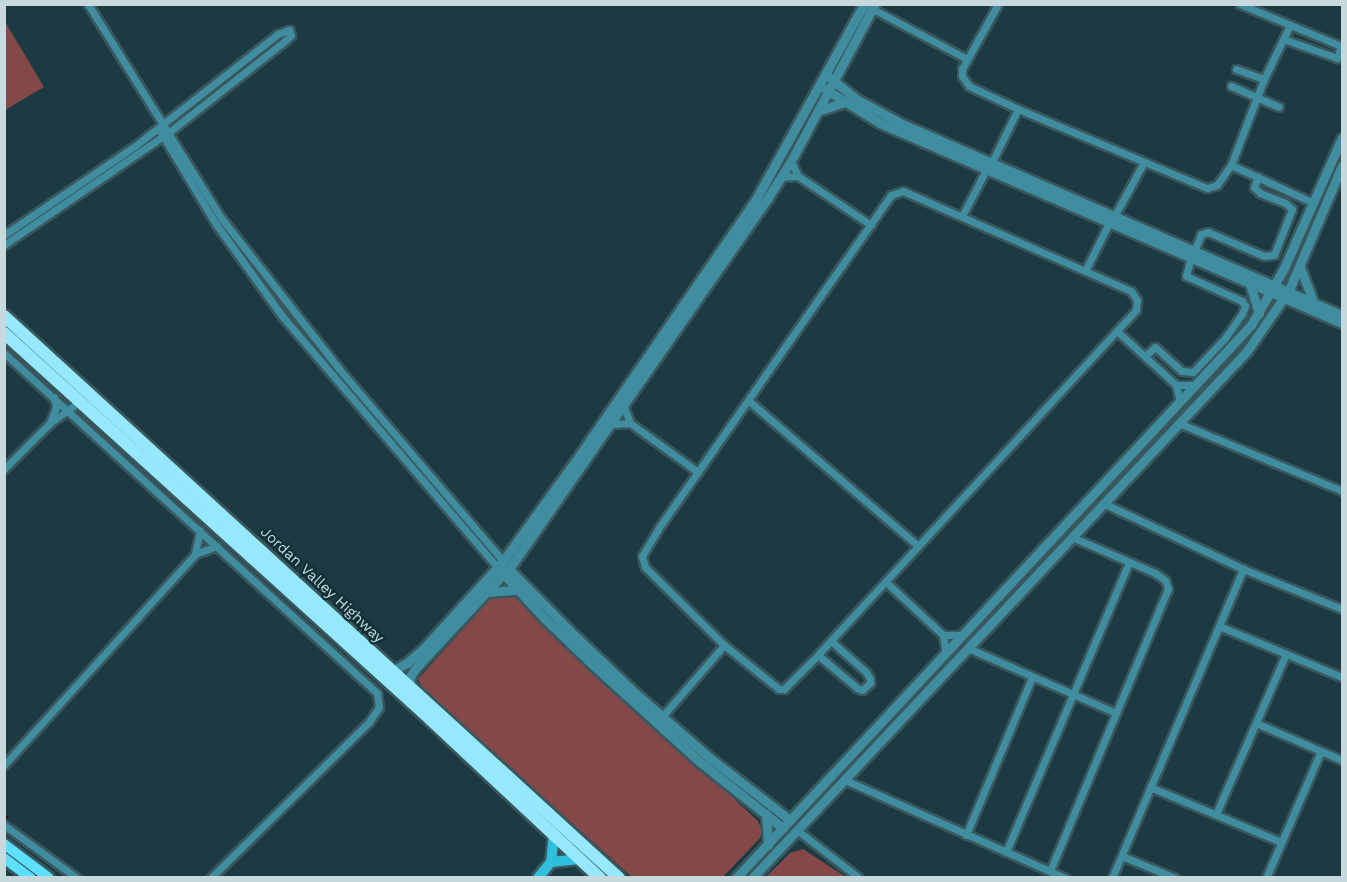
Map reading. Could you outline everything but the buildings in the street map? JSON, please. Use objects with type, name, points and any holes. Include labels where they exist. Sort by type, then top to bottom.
[{"type":"highway","name":"Jordan Valley Highway","points":[[4,316],[411,687],[433,715],[600,878]]},
{"type":"highway","name":"Jordan Valley Highway","points":[[4,333],[146,463],[619,878]]},
{"type":"main road","points":[[538,878],[551,862],[554,834]]},
{"type":"main road","points":[[4,844],[49,878]]},
{"type":"main road","points":[[4,858],[31,878]]},
{"type":"main road","points":[[551,862],[580,859]]},
{"type":"street","points":[[88,4],[166,134],[216,224],[282,316],[503,568],[520,580],[659,719],[790,820]]},
{"type":"street","points":[[998,4],[967,59],[962,76],[969,86],[1018,110],[1207,188],[1217,185],[1231,165],[1264,79],[1289,27]]},
{"type":"street","points":[[1240,4],[1289,27],[1341,46],[1337,58],[1283,39]]},
{"type":"street","points":[[871,6],[967,59]]},
{"type":"street","points":[[830,78],[840,68],[871,6]]},
{"type":"street","points":[[411,687],[410,677],[415,669],[488,592],[749,210],[825,88],[871,6]]},
{"type":"street","points":[[4,235],[160,124],[278,34],[289,30],[291,34],[286,40],[166,134],[4,245]]},
{"type":"street","points":[[840,68],[846,90]]},
{"type":"street","points":[[1236,69],[1264,79]]},
{"type":"street","points":[[830,78],[902,124],[989,166]]},
{"type":"street","points":[[1231,86],[1279,107]]},
{"type":"street","points":[[825,88],[880,123],[989,166],[1193,253],[1276,284],[1342,315]]},
{"type":"street","points":[[392,670],[414,657],[503,568],[518,556],[624,407],[781,177],[816,112],[825,88]]},
{"type":"street","points":[[816,112],[844,102]]},
{"type":"street","points":[[962,216],[1018,110]]},
{"type":"street","points":[[166,134],[222,219],[305,326],[503,568],[518,590],[571,644],[783,828]]},
{"type":"street","points":[[736,878],[1196,386],[1259,314],[1284,268],[1342,138]]},
{"type":"street","points":[[791,161],[798,176],[871,225]]},
{"type":"street","points":[[1086,269],[1144,162]]},
{"type":"street","points":[[1231,165],[1314,203]]},
{"type":"street","points":[[752,878],[1247,351],[1289,290],[1342,166]]},
{"type":"street","points":[[781,177],[798,176]]},
{"type":"street","points":[[1145,356],[1155,348],[1182,371],[1193,372],[1225,338],[1242,314],[1245,306],[1242,301],[1186,276],[1202,234],[1208,231],[1264,256],[1274,255],[1292,209],[1285,202],[1260,193],[1254,187],[1258,177]]},
{"type":"street","points":[[898,191],[962,216],[1086,269],[1131,291],[1137,300],[1136,310],[818,655],[784,688],[779,690],[724,645],[645,567],[642,556],[891,195],[898,191]]},
{"type":"street","points":[[1193,253],[1250,284],[1342,323]]},
{"type":"street","points":[[1300,267],[1312,299]]},
{"type":"street","points":[[1261,278],[1284,268]]},
{"type":"street","points":[[1250,284],[1259,314]]},
{"type":"street","points":[[1118,332],[1176,385],[1180,402]]},
{"type":"street","points":[[4,353],[54,396],[377,693],[379,702],[377,712],[357,735],[211,878]]},
{"type":"street","points":[[1176,385],[1196,386]]},
{"type":"street","points":[[50,423],[56,407],[54,396]]},
{"type":"street","points":[[749,401],[917,545]]},
{"type":"street","points":[[4,469],[50,423],[80,402]]},
{"type":"street","points":[[624,407],[630,423],[698,472]]},
{"type":"street","points":[[612,424],[630,423]]},
{"type":"street","points":[[1179,423],[1342,491]]},
{"type":"street","points":[[137,473],[146,463]]},
{"type":"street","points":[[1103,503],[1243,569],[1342,609]]},
{"type":"street","points":[[4,765],[195,554],[201,531]]},
{"type":"street","points":[[1050,871],[1114,712],[1168,588],[1162,577],[1072,537]]},
{"type":"street","points":[[195,554],[217,546]]},
{"type":"street","points":[[518,556],[520,580]]},
{"type":"street","points":[[1006,852],[1129,562]]},
{"type":"street","points":[[1112,878],[1243,569]]},
{"type":"street","points":[[1021,573],[1032,578]]},
{"type":"street","points":[[886,582],[943,634],[946,653]]},
{"type":"street","points":[[488,592],[518,590]]},
{"type":"street","points":[[1219,626],[1342,677]]},
{"type":"street","points":[[943,634],[963,634]]},
{"type":"street","points":[[818,655],[859,690],[870,683],[866,672],[831,641]]},
{"type":"street","points":[[659,719],[724,645]]},
{"type":"street","points":[[968,648],[1114,712]]},
{"type":"street","points":[[1216,814],[1286,654]]},
{"type":"street","points":[[966,836],[1032,677]]},
{"type":"street","points":[[1256,723],[1342,760]]},
{"type":"street","points":[[1266,878],[1321,751]]},
{"type":"street","points":[[845,780],[966,836],[1065,878]]},
{"type":"street","points":[[1150,787],[1281,842]]},
{"type":"street","points":[[777,810],[804,806]]},
{"type":"street","points":[[766,814],[768,844]]},
{"type":"street","points":[[4,825],[77,878]]},
{"type":"street","points":[[797,830],[859,878]]},
{"type":"street","points":[[31,864],[41,852]]},
{"type":"street","points":[[1122,856],[1175,878]]},
{"type":"shaded area","points":[[4,20],[44,87],[5,110],[4,110]]},
{"type":"shaded area","points":[[503,595],[516,597],[758,821],[762,831],[760,838],[723,877],[632,877],[423,690],[418,679],[490,599]]},
{"type":"shaded area","points":[[803,849],[846,877],[766,877],[790,853]]}]
